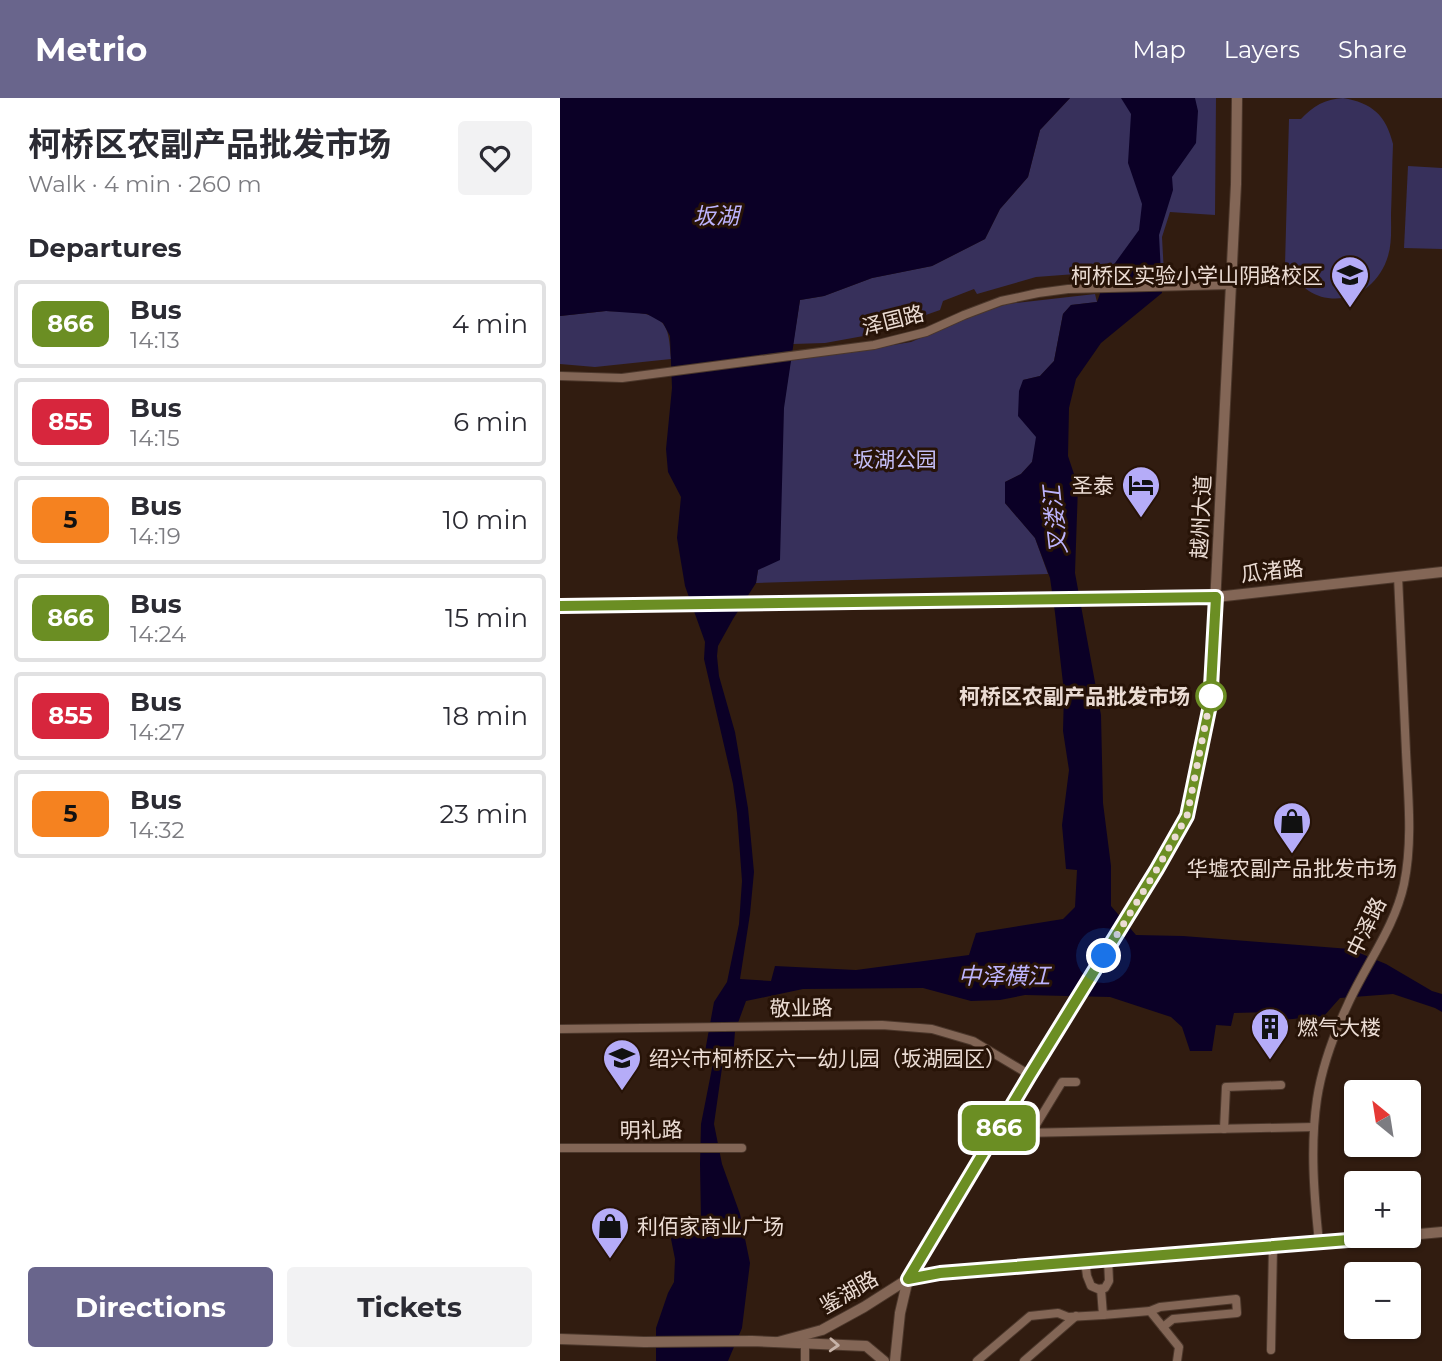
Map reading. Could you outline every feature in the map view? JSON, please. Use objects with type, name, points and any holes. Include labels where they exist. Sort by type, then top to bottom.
[{"type":"street","name":"越州大道","points":[[895,1361],[900,1312],[908,1279],[1187,816],[1210,705],[1236,184],[1237,98]]},
{"type":"street","name":"泽国路","points":[[560,376],[622,378],[874,345],[926,332],[1001,301],[1068,289],[1231,285]]},
{"type":"street","name":"瓜渚路","points":[[560,606],[1216,597],[1442,572]]},
{"type":"street","name":"中泽路","points":[[1319,1242],[1314,1127],[1317,1097],[1330,1044],[1349,1001],[1394,916],[1408,863],[1409,809],[1398,577]]},
{"type":"street","name":"敬业路","points":[[560,1029],[882,1025],[932,1028],[973,1041],[1030,1075]]},
{"type":"street","points":[[1031,1133],[1062,1082],[1076,1082]]},
{"type":"street","points":[[1224,1129],[1226,1087],[1281,1085]]},
{"type":"street","points":[[1000,1125],[1022,1133],[1314,1127]]},
{"type":"street","name":"明礼路","points":[[560,1149],[742,1148]]},
{"type":"street","points":[[1421,1233],[1442,1232]]},
{"type":"street","name":"鉴湖路","points":[[778,1342],[822,1330],[908,1279],[940,1273],[1344,1240]]},
{"type":"street","points":[[1271,1350],[1273,1246]]},
{"type":"street","points":[[1085,1261],[1091,1286],[1101,1289],[1105,1288],[1109,1280],[1108,1259]]},
{"type":"street","points":[[1101,1289],[1103,1315]]},
{"type":"street","points":[[977,1361],[1030,1316],[1058,1313],[1076,1317],[1150,1311],[1160,1307],[1236,1298],[1237,1313],[1173,1319],[1163,1327]]},
{"type":"street","points":[[1150,1311],[1179,1347],[1177,1361]]},
{"type":"street","points":[[1024,1361],[1076,1317]]},
{"type":"street","points":[[560,1339],[644,1342],[752,1341],[866,1346],[884,1361]]},
{"type":"street","points":[[804,1343],[806,1361]]},
{"type":"green space","points":[[1070,98],[1216,98],[1215,215],[1170,212],[1162,237],[1164,274],[1089,273],[1036,277],[977,294],[974,289],[943,301],[940,310],[869,335],[825,343],[793,344],[800,300],[824,296],[872,278],[932,266],[985,239],[1000,209],[1028,177],[1040,130]]},
{"type":"green space","points":[[1343,98],[1370,107],[1382,118],[1390,134],[1393,144],[1391,241],[1384,266],[1366,289],[1348,297],[1328,298],[1304,287],[1289,265],[1285,265],[1289,119],[1301,119],[1320,104]]},
{"type":"green space","points":[[1408,166],[1442,168],[1442,249],[1404,248]]},
{"type":"green space","name":"坂湖公园","points":[[1095,294],[1097,302],[1071,305],[1063,314],[1054,361],[1040,376],[1023,380],[1039,440],[1032,462],[1021,474],[1005,482],[1005,503],[1035,538],[1048,574],[756,583],[791,358],[911,342],[1007,304]]},
{"type":"green space","points":[[606,311],[641,313],[657,319],[667,331],[671,359],[595,367],[560,364],[560,316]]},
{"type":"water","points":[[560,98],[1070,98],[1040,130],[1028,177],[1000,209],[985,239],[932,266],[872,278],[824,296],[800,300],[784,408],[780,560],[758,570],[756,583],[718,646],[717,656],[719,676],[735,732],[748,808],[754,872],[740,979],[771,981],[775,966],[856,970],[969,955],[976,933],[1063,919],[1075,907],[1077,870],[1066,869],[1062,825],[1069,770],[1063,731],[1064,692],[1050,578],[1035,538],[1005,503],[1005,482],[1021,474],[1032,462],[1036,437],[1018,416],[1019,391],[1023,380],[1040,376],[1054,361],[1063,314],[1071,305],[1097,302],[1107,274],[1139,230],[1142,204],[1128,163],[1131,114],[1121,98],[1195,98],[1198,111],[1196,143],[1172,177],[1173,190],[1159,235],[1162,293],[1101,343],[1076,379],[1069,408],[1068,456],[1078,486],[1075,573],[1101,715],[1103,803],[1111,866],[1111,906],[1136,935],[1350,949],[1386,964],[1442,994],[1442,1012],[1393,994],[1340,998],[1324,1016],[1282,1020],[1272,1012],[1234,1013],[1231,1026],[1216,1025],[1212,1051],[1190,1051],[1182,1027],[1171,1017],[1110,997],[1025,995],[1000,1000],[971,1001],[923,988],[803,989],[746,1001],[735,1031],[733,1058],[723,1061],[714,1124],[722,1164],[740,1214],[750,1263],[742,1328],[728,1361],[656,1361],[656,1328],[674,1282],[675,1259],[671,1239],[676,1228],[701,1219],[701,1124],[713,1063],[704,1057],[714,1002],[727,982],[739,924],[742,881],[737,813],[733,784],[704,659],[705,642],[685,586],[677,538],[681,497],[668,472],[666,449],[672,388],[670,336],[663,323],[647,314],[606,311],[560,316]]},
{"type":"bus line","name":"866","points":[[560,606],[1216,597],[1210,705],[1187,816],[908,1279],[940,1273],[1344,1240]]},
{"type":"place","name":"柯桥区实验小学山阴路校区","points":[[1350,309]]},
{"type":"place","name":"圣泰","points":[[1141,519]]},
{"type":"place","name":"柯桥区农副产品批发市场","points":[[1211,696]]},
{"type":"place","name":"华墟农副产品批发市场","points":[[1292,855]]},
{"type":"place","name":"燃气大楼","points":[[1270,1061]]},
{"type":"place","name":"绍兴市柯桥区六一幼儿园（坂湖园区）","points":[[622,1092]]},
{"type":"place","name":"利佰家商业广场","points":[[610,1260]]},
{"type":"route","points":[[1104,956],[1187,816],[1211,696]]},
{"type":"water label","name":"坂湖","points":[[716,216]]},
{"type":"water label","name":"叉溇江","points":[[1055,520]]},
{"type":"water label","name":"中泽横江","points":[[1004,976]]}]
